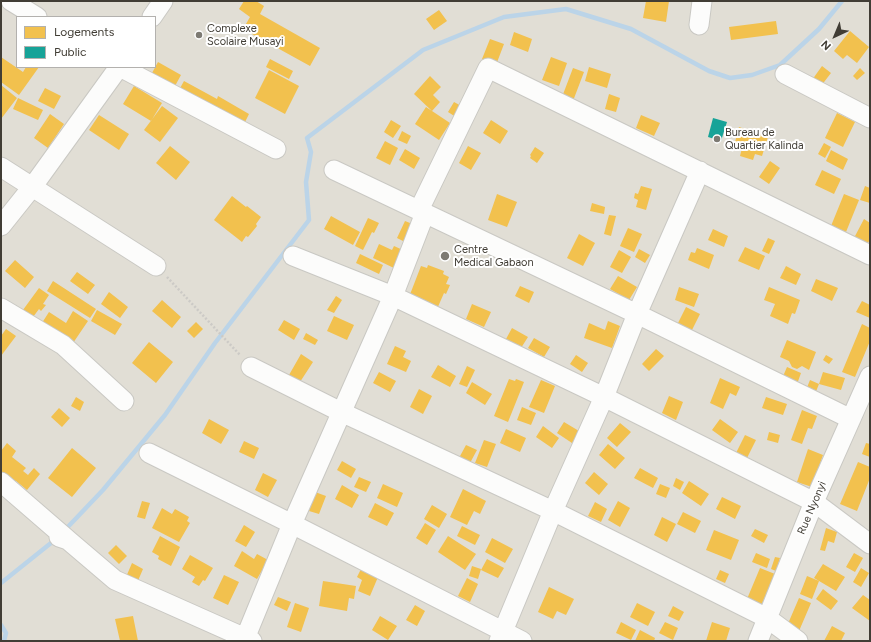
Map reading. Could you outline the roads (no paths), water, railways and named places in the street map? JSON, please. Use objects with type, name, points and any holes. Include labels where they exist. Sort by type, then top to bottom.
[{"type":"street","points":[[11,1],[35,16]]},
{"type":"street","points":[[153,16],[163,1]]},
{"type":"street","points":[[699,25],[702,1]]},
{"type":"street","points":[[1,226],[33,186],[118,68]]},
{"type":"street","points":[[121,68],[276,150]]},
{"type":"street","points":[[1,482],[115,580],[247,640],[292,524],[393,296],[422,211],[488,68],[870,255]]},
{"type":"street","points":[[785,74],[870,118]]},
{"type":"street","points":[[1,167],[33,186],[156,266]]},
{"type":"street","points":[[334,170],[637,314],[851,419]]},
{"type":"street","points":[[501,636],[553,511],[604,397],[637,314],[700,171]]},
{"type":"street","points":[[293,256],[393,296],[604,397],[814,502],[870,544]]},
{"type":"street","points":[[1,308],[63,345],[124,401]]},
{"type":"street","points":[[251,367],[341,412],[553,511],[767,618],[798,641]]},
{"type":"street","name":"Rue Nyonyi","points":[[758,641],[814,502],[851,419],[868,388]]},
{"type":"street","points":[[149,453],[292,524],[501,636],[522,641]]},
{"type":"waterway","points":[[64,531],[103,490],[165,415],[215,343],[309,220],[306,182],[311,152],[307,138],[423,50],[504,17],[566,9],[631,29],[709,71],[730,78],[752,75],[780,65],[819,29],[842,1]]},
{"type":"waterway","points":[[1,583],[56,539]]},
{"type":"waterway","points":[[1,625],[6,633],[4,641]]},
{"type":"place","name":"Complexe Scolaire Musayi","points":[[199,35]]},
{"type":"place","name":"Bureau de Quartier Kalinda","points":[[717,139]]},
{"type":"place","name":"Centre Medical Gabaon","points":[[445,256]]}]
